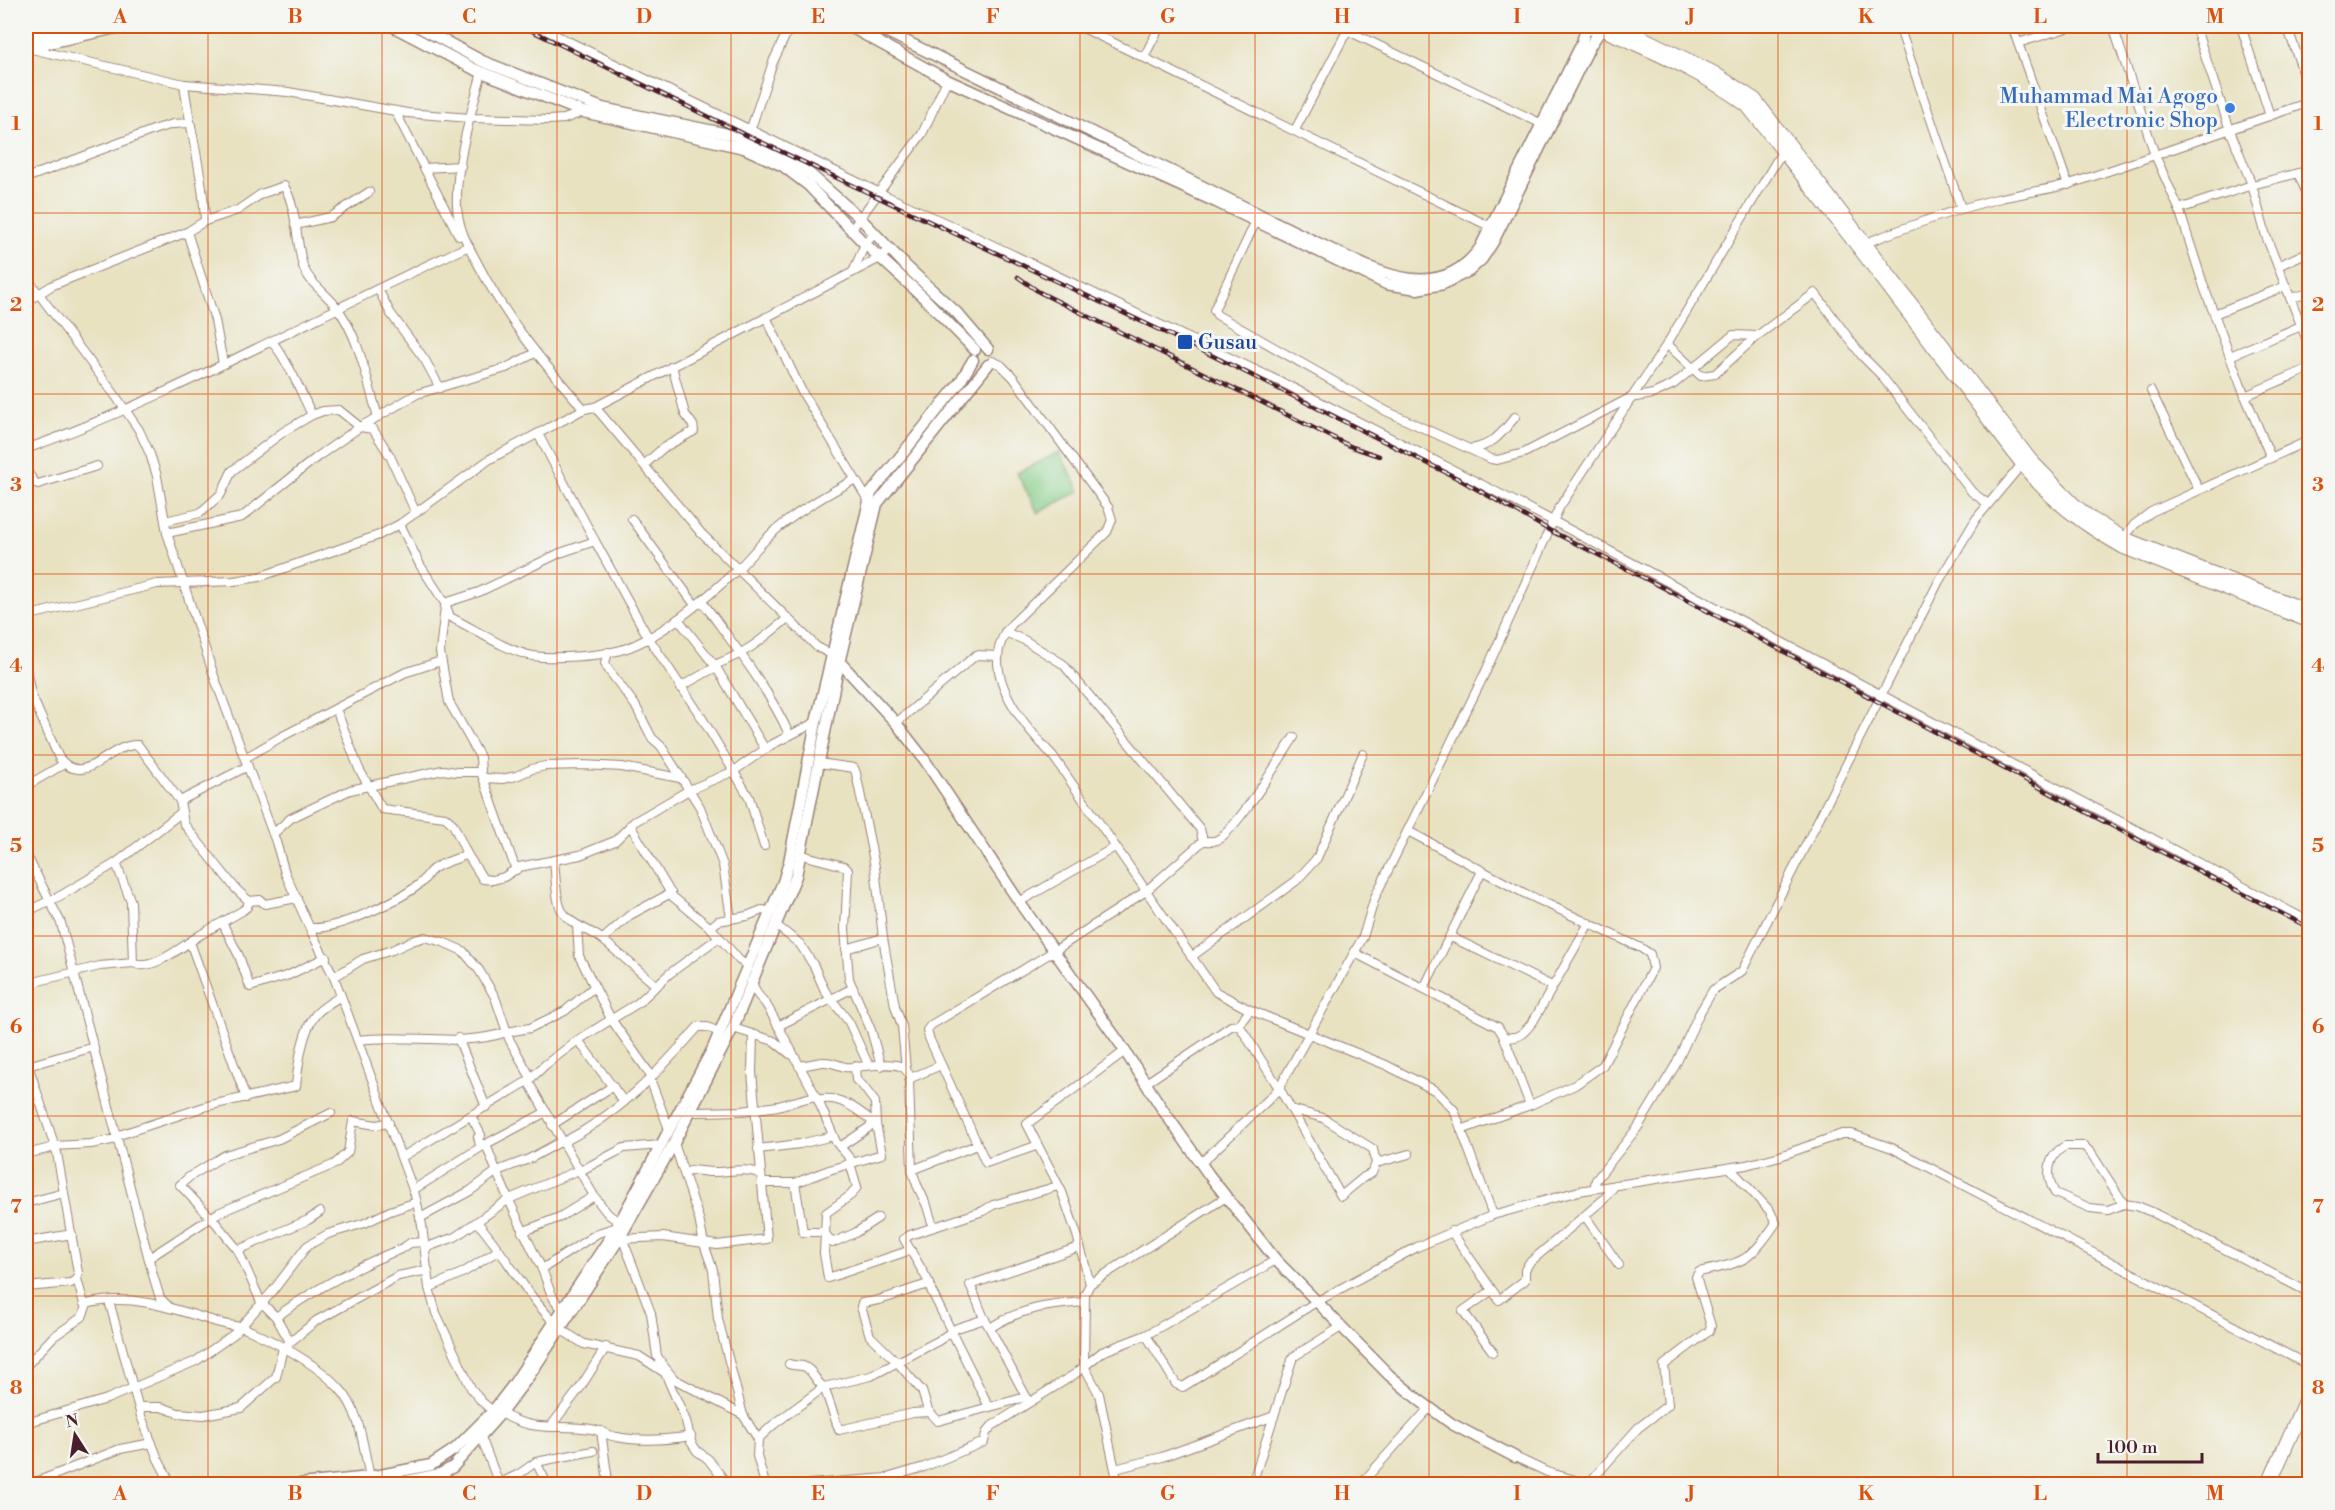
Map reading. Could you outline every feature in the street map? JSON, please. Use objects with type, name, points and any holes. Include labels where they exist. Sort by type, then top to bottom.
[{"type":"main road","points":[[1620,26],[1715,73],[1755,99],[2040,472],[2091,518],[2124,538],[2284,606],[2310,622]]},
{"type":"main road","points":[[1597,27],[1644,47],[1723,88],[1747,106],[1783,150],[2022,465],[2038,485],[2058,504],[2099,534],[2124,548],[2284,606],[2310,612]]},
{"type":"main road","points":[[2269,1485],[2310,1390]]},
{"type":"street","points":[[26,38],[82,26]]},
{"type":"street","points":[[26,48],[125,26]]},
{"type":"street","points":[[392,26],[482,72],[583,112],[747,139],[794,173],[865,244],[922,296],[974,355],[981,367],[990,363],[1001,365],[1013,377],[1108,507],[1112,520],[1107,532],[1005,632],[1000,641],[998,656],[999,673],[1008,697],[1030,730],[1053,756],[1216,992],[1250,1010],[1386,1065],[1436,1091],[1454,1110],[1493,1215]]},
{"type":"street","points":[[417,26],[482,61],[602,108],[747,139],[939,219],[1287,386],[1553,521],[2310,922]]},
{"type":"street","points":[[537,26],[774,152],[810,174],[861,219],[957,313],[991,352],[990,363],[877,504],[836,659],[816,722],[789,862],[771,912],[719,1032],[661,1145],[618,1224],[562,1308],[557,1325]]},
{"type":"street","points":[[747,139],[773,62],[790,26]]},
{"type":"street","points":[[849,26],[947,80],[1256,221],[1366,270],[1412,280],[1428,280],[1446,275],[1472,260],[1491,227],[1581,45],[1597,27]]},
{"type":"street","points":[[875,26],[1402,288],[1429,288],[1458,278],[1482,259],[1493,242],[1590,46],[1597,27]]},
{"type":"street","points":[[1079,26],[1491,227]]},
{"type":"street","points":[[1144,57],[1160,26]]},
{"type":"street","points":[[1338,26],[1349,28],[1542,124]]},
{"type":"street","points":[[1899,26],[1961,208]]},
{"type":"street","points":[[2012,26],[2068,185]]},
{"type":"street","points":[[2018,43],[2073,26]]},
{"type":"street","points":[[2113,26],[2155,155],[2179,209],[2214,314],[2271,458]]},
{"type":"street","points":[[2195,26],[2230,130],[2252,185],[2266,236],[2310,348]]},
{"type":"street","points":[[2241,26],[2270,116]]},
{"type":"street","points":[[2287,26],[2310,92]]},
{"type":"street","points":[[1295,130],[1349,28]]},
{"type":"street","points":[[26,48],[184,84],[251,87],[395,111],[470,118],[549,120],[564,119],[583,112]]},
{"type":"street","points":[[467,247],[457,208],[458,181],[470,118],[482,72]]},
{"type":"street","points":[[852,229],[922,134],[947,80]]},
{"type":"street","points":[[184,84],[189,123],[204,197],[205,221]]},
{"type":"street","points":[[1866,243],[1961,208],[2068,185],[2310,102]]},
{"type":"street","points":[[395,111],[496,298],[535,352],[584,409]]},
{"type":"street","points":[[26,178],[156,129],[173,124],[189,123]]},
{"type":"street","points":[[1201,1163],[1279,1088],[1366,931],[1375,897],[1486,671],[1564,500],[1667,344],[1783,150]]},
{"type":"street","points":[[424,168],[461,166]]},
{"type":"street","points":[[2179,209],[2252,185],[2310,170]]},
{"type":"street","points":[[2298,173],[2310,201]]},
{"type":"street","points":[[26,302],[53,285],[187,232],[205,221],[238,210],[261,194],[283,185],[287,190],[304,267],[313,282],[338,309],[357,347],[378,417]]},
{"type":"street","points":[[295,225],[331,217],[369,192]]},
{"type":"street","points":[[1256,221],[1214,310],[1217,315],[1386,411],[1491,459],[1524,453],[1630,398],[1653,394],[1666,388],[1733,335],[1757,336]]},
{"type":"street","points":[[187,232],[215,320],[223,364]]},
{"type":"street","points":[[853,272],[865,244],[874,234]]},
{"type":"street","points":[[26,449],[126,411],[467,247]]},
{"type":"street","points":[[26,616],[157,584],[234,581],[259,576],[379,535],[400,525],[490,459],[584,409],[595,407],[880,258],[890,249]]},
{"type":"street","points":[[2278,266],[2310,251]]},
{"type":"street","points":[[26,277],[126,411],[139,430],[150,454],[157,476],[167,533],[215,679],[273,834],[285,873],[326,957],[414,1190],[425,1246],[429,1288],[436,1313],[471,1388],[482,1402],[525,1425],[601,1431],[614,1437],[655,1441],[691,1436]]},
{"type":"street","points":[[2214,314],[2286,286]]},
{"type":"street","points":[[378,289],[384,303],[425,360],[440,388]]},
{"type":"street","points":[[2290,298],[2310,293]]},
{"type":"street","points":[[1667,344],[1701,376],[1715,374],[1757,336],[1812,294],[1817,294],[1862,356],[1880,374],[1972,492],[1988,504]]},
{"type":"street","points":[[766,317],[802,392],[868,500]]},
{"type":"street","points":[[2230,356],[2301,326]]},
{"type":"street","points":[[272,341],[288,362],[298,389],[312,415]]},
{"type":"street","points":[[300,1485],[370,1477],[419,1468],[441,1460],[497,1412],[529,1376],[557,1325],[621,1240],[733,1028],[796,876],[802,855],[836,659],[868,500],[874,489],[960,381],[974,355],[981,347],[988,349]]},
{"type":"street","points":[[167,533],[242,517],[317,457],[360,427],[417,394],[506,368],[535,352]]},
{"type":"street","points":[[644,465],[663,448],[694,431],[693,425],[685,414],[672,366]]},
{"type":"street","points":[[2245,396],[2310,368]]},
{"type":"street","points":[[2151,391],[2199,490]]},
{"type":"street","points":[[595,407],[701,533],[817,647],[836,659],[896,723],[946,789],[1019,902],[1201,1163],[1276,1260],[1389,1375],[1452,1424],[1547,1472],[1588,1484],[1638,1428],[1668,1405],[1664,1365],[1709,1331],[1711,1326],[1696,1277],[1699,1272],[1736,1264],[1747,1258],[1762,1243],[1776,1223],[1770,1211],[1730,1168]]},
{"type":"street","points":[[165,521],[205,510],[221,494],[232,471],[283,432],[312,415],[323,411],[339,410],[360,427],[373,429],[384,445],[416,513]]},
{"type":"street","points":[[1469,449],[1494,441],[1515,417]]},
{"type":"street","points":[[538,434],[648,637],[734,771],[755,811],[764,846]]},
{"type":"street","points":[[2124,538],[2134,525],[2151,512],[2310,440]]},
{"type":"street","points":[[1594,1189],[1596,1180],[1638,1126],[1675,1065],[1713,990],[1742,971],[1939,581],[1976,519],[2022,465]]},
{"type":"street","points":[[26,470],[38,484],[97,466]]},
{"type":"street","points":[[400,525],[420,565],[446,603],[450,617],[492,640],[528,654],[578,656],[625,649],[662,630],[738,569],[790,518],[820,497],[855,480]]},
{"type":"street","points":[[632,519],[770,695],[789,734]]},
{"type":"street","points":[[446,603],[479,592],[560,553],[595,541]]},
{"type":"street","points":[[446,603],[440,640],[441,661],[449,702],[480,757],[483,775],[516,870]]},
{"type":"street","points":[[680,687],[716,667],[717,664],[764,640],[788,618]]},
{"type":"street","points":[[678,619],[716,667],[765,749]]},
{"type":"street","points":[[1005,632],[1024,640],[1063,664],[1200,829],[1203,841]]},
{"type":"street","points":[[608,652],[605,663],[700,807],[723,866],[731,919]]},
{"type":"street","points":[[896,723],[976,656],[986,654],[998,656]]},
{"type":"street","points":[[180,801],[336,709],[404,673],[441,661]]},
{"type":"street","points":[[26,669],[31,694],[59,758],[64,764],[78,770],[93,767],[112,752],[138,745],[180,801],[184,824],[236,889],[249,901],[260,900],[267,904],[297,898]]},
{"type":"street","points":[[336,709],[359,769],[382,809],[445,817],[453,824],[466,854],[483,879],[487,880],[504,877],[525,866],[594,850],[615,841],[630,825],[689,790],[734,771],[789,734],[816,722]]},
{"type":"street","points":[[1036,1146],[987,1163],[927,1030],[931,1025],[1054,951],[1146,891],[1203,841],[1217,840],[1227,833],[1261,788],[1294,737]]},
{"type":"street","points":[[1191,957],[1296,881],[1306,871],[1317,858],[1363,754]]},
{"type":"street","points":[[26,786],[64,764]]},
{"type":"street","points":[[819,764],[854,768],[875,867],[883,938],[895,1006],[902,1026],[909,1082],[912,1170],[933,1226]]},
{"type":"street","points":[[273,834],[291,818],[351,790],[442,770],[502,779],[545,766],[582,765],[622,768],[680,778]]},
{"type":"street","points":[[26,916],[34,908],[60,896],[116,863],[182,812]]},
{"type":"street","points":[[630,825],[670,893],[748,966]]},
{"type":"street","points":[[1408,831],[1482,871],[1641,948],[1650,954],[1653,968],[1603,1065],[1575,1085],[1530,1105],[1461,1130]]},
{"type":"street","points":[[1019,902],[1115,847]]},
{"type":"street","points":[[26,854],[61,923],[160,1298],[169,1307]]},
{"type":"street","points":[[310,928],[346,921],[376,908],[409,891],[423,881],[430,870],[466,854]]},
{"type":"street","points":[[802,855],[844,866],[848,870],[846,949],[849,979],[871,1029],[881,1066]]},
{"type":"street","points":[[554,861],[559,904],[566,917],[577,926],[603,939],[657,986]]},
{"type":"street","points":[[116,863],[130,902],[134,963]]},
{"type":"street","points":[[1424,988],[1482,871]]},
{"type":"street","points":[[603,939],[630,915],[670,893]]},
{"type":"street","points":[[26,984],[100,966],[134,963],[138,966],[146,965],[162,959],[223,924],[248,907],[249,901]]},
{"type":"street","points":[[710,928],[718,921],[747,916],[762,910],[771,912]]},
{"type":"street","points":[[1504,1036],[1512,1038],[1523,1034],[1539,1012],[1589,923]]},
{"type":"street","points":[[223,924],[239,956],[250,987],[289,975],[326,957]]},
{"type":"street","points":[[577,926],[579,957],[611,1019],[651,1078],[669,1129]]},
{"type":"street","points":[[777,926],[800,944],[814,966],[825,991],[849,1022],[868,1064]]},
{"type":"street","points":[[334,977],[363,959],[425,937],[463,951],[479,970],[495,997],[509,1039],[552,1125],[594,1196],[618,1224]]},
{"type":"street","points":[[1451,937],[1552,986]]},
{"type":"street","points":[[402,1157],[529,1080],[578,1040],[638,1003],[703,947],[718,938]]},
{"type":"street","points":[[846,949],[883,938]]},
{"type":"street","points":[[190,942],[246,1098]]},
{"type":"street","points":[[1354,952],[1498,1027],[1504,1036],[1530,1105]]},
{"type":"street","points":[[752,981],[817,1098],[833,1136],[852,1161],[850,1163],[857,1187],[851,1195],[826,1213],[824,1253],[828,1278],[911,1250]]},
{"type":"street","points":[[358,1040],[380,1037],[458,1038],[498,1035],[530,1028],[566,1011],[594,987]]},
{"type":"street","points":[[778,1026],[853,988]]},
{"type":"street","points":[[26,1154],[54,1146],[91,1144],[116,1138],[193,1110],[296,1086],[300,1054],[312,1020],[317,1013],[341,996]]},
{"type":"street","points":[[1146,1083],[1231,1026],[1239,1025],[1250,1010]]},
{"type":"street","points":[[1239,1025],[1279,1088],[1291,1109],[1341,1196],[1372,1173],[1376,1162],[1373,1149],[1323,1118],[1291,1109]]},
{"type":"street","points":[[420,1218],[470,1191],[497,1171],[529,1159],[598,1123],[651,1078],[698,1027],[719,1032]]},
{"type":"street","points":[[733,1028],[774,1041],[797,1062],[835,1062],[844,1067],[868,1064],[903,1067],[908,1074]]},
{"type":"street","points":[[621,1240],[663,1237],[717,1245],[767,1239],[758,1149],[753,1035]]},
{"type":"street","points":[[458,1038],[486,1107]]},
{"type":"street","points":[[578,1040],[624,1102]]},
{"type":"street","points":[[29,1068],[31,1065],[94,1047]]},
{"type":"street","points":[[1090,1284],[1077,1235],[1058,1186],[1028,1127],[1029,1121],[1125,1051]]},
{"type":"street","points":[[26,1055],[54,1146],[72,1234],[77,1279],[84,1304],[139,1301],[169,1307],[249,1330],[287,1345],[340,1388],[352,1405],[359,1424],[370,1477]]},
{"type":"street","points":[[908,1074],[941,1065]]},
{"type":"street","points":[[685,1173],[693,1169],[712,1172],[752,1170],[761,1178],[795,1183],[882,1154],[875,1123],[874,1102],[856,1080],[855,1066]]},
{"type":"street","points":[[552,1125],[613,1086]]},
{"type":"street","points":[[691,1110],[697,1112],[742,1111],[830,1097],[841,1100],[875,1123]]},
{"type":"street","points":[[414,1190],[486,1144],[546,1112]]},
{"type":"street","points":[[287,1345],[276,1317],[261,1302],[238,1250],[181,1188],[181,1183],[225,1155],[279,1138],[331,1113]]},
{"type":"street","points":[[471,1116],[481,1135],[478,1137],[480,1145],[486,1144]]},
{"type":"street","points":[[149,1258],[209,1217],[334,1164],[348,1152],[353,1121],[376,1125],[389,1123]]},
{"type":"street","points":[[840,1147],[875,1123]]},
{"type":"street","points":[[1146,1335],[1176,1384],[1183,1387],[1316,1302],[1417,1247],[1493,1215],[1594,1189],[1730,1168],[1780,1156],[1834,1136],[1852,1134],[1892,1148],[2310,1366]]},
{"type":"street","points":[[758,1149],[800,1144],[833,1136]]},
{"type":"street","points":[[674,1143],[699,1219],[714,1276],[723,1343],[743,1415],[758,1439],[757,1456],[765,1485]]},
{"type":"street","points":[[486,1144],[522,1232],[542,1269],[551,1295],[562,1308]]},
{"type":"street","points":[[276,1317],[353,1269],[410,1243],[430,1246],[455,1237],[509,1199],[579,1171],[624,1148],[661,1145]]},
{"type":"street","points":[[912,1170],[977,1145]]},
{"type":"street","points":[[2124,1204],[2084,1146],[2065,1146],[2055,1152],[2050,1162],[2049,1173],[2051,1187],[2059,1197],[2090,1208],[2108,1210],[2124,1204],[2138,1206],[2310,1293]]},
{"type":"street","points":[[1374,1156],[1380,1162],[1409,1154]]},
{"type":"street","points":[[795,1183],[803,1232],[825,1232]]},
{"type":"street","points":[[1451,1231],[1499,1300],[1525,1280],[1525,1270],[1542,1251],[1604,1199],[1615,1185]]},
{"type":"street","points":[[989,1407],[930,1284],[904,1239],[933,1226],[1058,1186]]},
{"type":"street","points":[[26,1203],[64,1193]]},
{"type":"street","points":[[522,1232],[560,1217],[594,1196]]},
{"type":"street","points":[[1118,1485],[1099,1394],[1084,1366],[1085,1294],[1090,1284],[1226,1197]]},
{"type":"street","points":[[26,1422],[107,1399],[196,1361],[234,1334],[272,1292],[307,1246],[328,1234],[365,1223],[417,1202]]},
{"type":"street","points":[[238,1250],[308,1221],[320,1212]]},
{"type":"street","points":[[1585,1216],[1618,1265]]},
{"type":"street","points":[[825,1232],[832,1243],[855,1233],[879,1218]]},
{"type":"street","points":[[477,1222],[532,1298],[557,1325],[577,1341],[639,1356],[668,1373],[697,1451],[708,1459],[727,1485]]},
{"type":"street","points":[[542,1269],[598,1233],[618,1224]]},
{"type":"street","points":[[26,1242],[72,1234]]},
{"type":"street","points":[[621,1240],[651,1312],[657,1356],[668,1373],[674,1379],[743,1415]]},
{"type":"street","points":[[1028,1400],[985,1319],[970,1285],[1079,1247]]},
{"type":"street","points":[[429,1288],[464,1272],[499,1250]]},
{"type":"street","points":[[809,1485],[887,1478],[924,1467],[984,1442],[986,1433],[992,1426],[1102,1352],[1146,1335],[1276,1260]]},
{"type":"street","points":[[139,1407],[161,1407],[178,1413],[203,1414],[241,1408],[276,1377],[287,1345],[316,1321],[390,1280],[428,1270]]},
{"type":"street","points":[[26,1287],[71,1282],[77,1279]]},
{"type":"street","points":[[930,1284],[910,1288],[886,1299],[861,1303],[870,1336],[922,1391],[929,1412],[938,1421],[989,1407],[1028,1400]]},
{"type":"street","points":[[1491,1291],[1463,1311],[1493,1352]]},
{"type":"street","points":[[109,1301],[139,1407],[171,1485]]},
{"type":"street","points":[[990,1328],[1012,1314],[1049,1305],[1084,1302]]},
{"type":"street","points":[[26,1366],[52,1336],[82,1317],[87,1304]]},
{"type":"street","points":[[758,1439],[824,1387],[871,1376],[957,1328],[985,1319]]},
{"type":"street","points":[[1252,1485],[1293,1357],[1341,1327]]},
{"type":"street","points":[[551,1426],[580,1389],[606,1347]]},
{"type":"street","points":[[789,1364],[804,1366],[818,1384],[824,1387],[839,1430],[913,1413],[929,1412]]},
{"type":"street","points":[[1361,1485],[1429,1408]]},
{"type":"street","points":[[393,1485],[426,1481],[453,1467],[481,1437],[497,1412]]},
{"type":"street","points":[[1115,1469],[1162,1456],[1274,1416]]},
{"type":"street","points":[[600,1485],[608,1481],[601,1431]]},
{"type":"street","points":[[481,1437],[499,1484],[536,1462],[593,1451]]},
{"type":"street","points":[[31,1485],[120,1449],[152,1443]]},
{"type":"street","points":[[536,1462],[547,1485]]},
{"type":"green space","points":[[1059,452],[1080,491],[1038,513],[1017,473]]},
{"type":"railway","points":[[522,26],[748,136],[1185,342],[1457,478],[1549,530],[1664,588],[2152,847],[2310,928]]},
{"type":"railway","points":[[1018,277],[1039,292],[1352,447],[1379,456]]},
{"type":"place","name":"Muhammad Mai Agogo Electronic Shop","points":[[2230,108]]},
{"type":"place","name":"Gusau","points":[[1185,342]]}]
